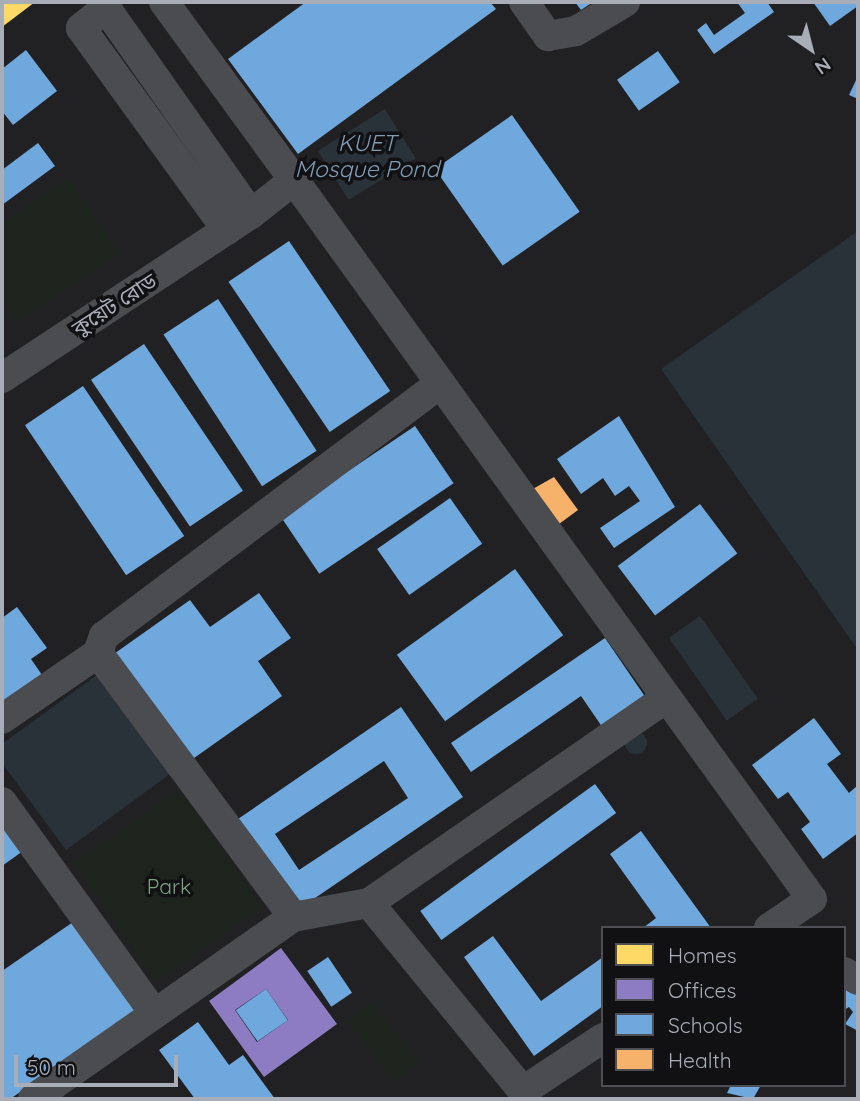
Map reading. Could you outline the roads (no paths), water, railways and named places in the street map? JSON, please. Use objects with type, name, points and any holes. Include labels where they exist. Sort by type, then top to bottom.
[{"type":"street","points":[[164,2],[812,899],[772,926]]},
{"type":"street","points":[[524,2],[548,36],[576,31],[625,2]]},
{"type":"street","points":[[106,8],[239,222],[81,28],[106,8]]},
{"type":"street","name":"কুয়েট রোড","points":[[2,377],[239,222],[294,180]]},
{"type":"street","points":[[2,719],[98,653],[104,636],[440,384]]},
{"type":"street","points":[[98,653],[293,917]]},
{"type":"street","points":[[33,1099],[293,917],[369,903],[665,699]]},
{"type":"street","points":[[2,802],[155,1014]]},
{"type":"street","points":[[369,903],[523,1091],[601,1039]]},
{"type":"water","name":"KUET Mosque Pond","points":[[385,109],[416,158],[349,200],[318,151]]},
{"type":"water","points":[[858,231],[858,650],[661,369]]},
{"type":"water","points":[[700,616],[758,699],[727,721],[669,638]]},
{"type":"water","points":[[97,675],[170,774],[66,850],[2,763],[2,744]]},
{"type":"water","points":[[636,732],[646,739],[647,743],[640,753],[636,754],[626,747],[625,743],[632,733]]},
{"type":"park label","name":"Park","points":[[169,886]]}]
